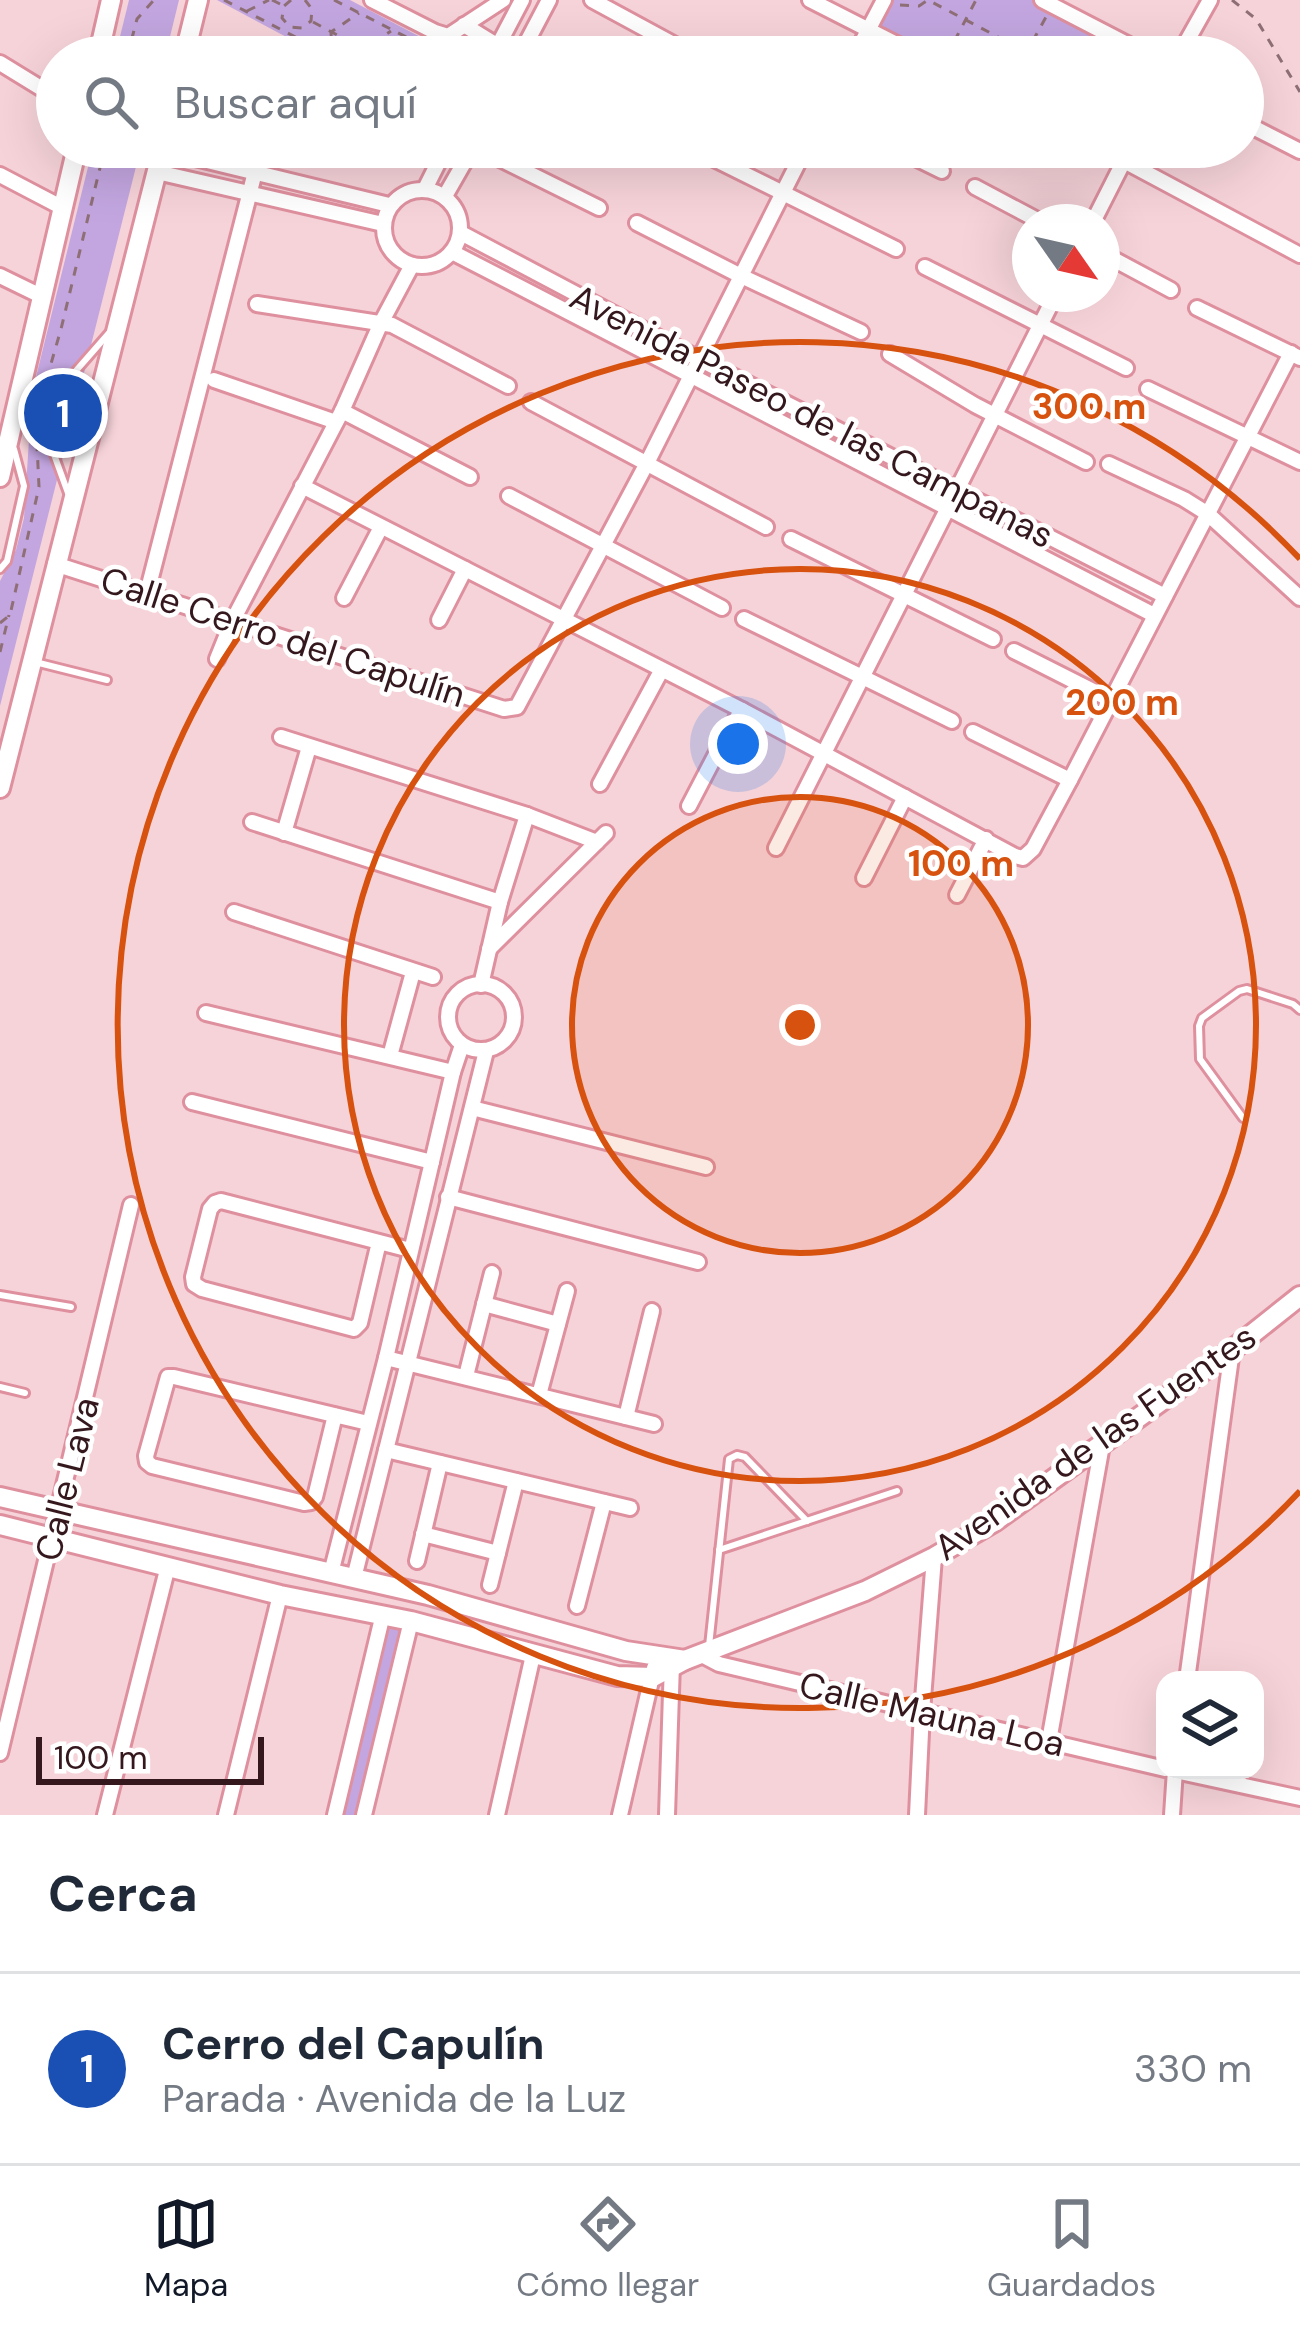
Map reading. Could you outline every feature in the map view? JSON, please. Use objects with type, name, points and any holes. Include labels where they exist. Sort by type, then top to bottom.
[{"type":"main road","points":[[103,36],[111,0]]},
{"type":"main road","points":[[191,36],[198,0]]},
{"type":"main road","points":[[0,477],[72,168]]},
{"type":"main road","points":[[0,787],[158,168]]},
{"type":"main road","name":"Avenida de las Fuentes","points":[[0,1525],[280,1595],[383,1614],[617,1676],[678,1661],[865,1591],[934,1557],[994,1522],[1102,1445],[1300,1296]]},
{"type":"main road","points":[[0,1497],[354,1578],[678,1661]]},
{"type":"street","points":[[373,0],[401,7],[435,32],[448,35],[503,0]]},
{"type":"street","points":[[503,36],[522,0]]},
{"type":"street","points":[[529,36],[549,0]]},
{"type":"street","points":[[592,0],[658,36]]},
{"type":"street","points":[[810,0],[881,36]]},
{"type":"street","points":[[1190,36],[1210,0]]},
{"type":"street","points":[[866,36],[890,2]]},
{"type":"street","points":[[1047,3],[1111,36]]},
{"type":"street","points":[[464,25],[477,36]]},
{"type":"street","points":[[0,63],[36,85]]},
{"type":"street","points":[[1264,133],[1300,152]]},
{"type":"street","points":[[237,168],[389,205]]},
{"type":"street","points":[[425,189],[436,168]]},
{"type":"street","points":[[445,196],[462,168]]},
{"type":"street","points":[[518,168],[599,208]]},
{"type":"street","points":[[732,168],[896,249]]},
{"type":"street","points":[[562,619],[647,463],[796,168]]},
{"type":"street","points":[[934,168],[942,172]]},
{"type":"street","points":[[1102,204],[1121,168]]},
{"type":"street","points":[[1152,168],[1300,255]]},
{"type":"street","points":[[157,172],[383,224]]},
{"type":"street","points":[[146,593],[255,172]]},
{"type":"street","points":[[0,175],[63,208]]},
{"type":"street","points":[[974,187],[1012,207]]},
{"type":"street","points":[[425,189],[445,196],[460,219],[461,233],[452,253],[427,266],[397,257],[386,243],[383,224],[389,205],[404,194],[425,189]]},
{"type":"street","points":[[637,223],[860,332]]},
{"type":"street","name":"Avenida Paseo de las Campanas","points":[[461,233],[1165,596]]},
{"type":"street","name":"Avenida Paseo de las Campanas","points":[[452,253],[1154,615]]},
{"type":"street","points":[[1120,263],[1171,290]]},
{"type":"street","points":[[217,659],[412,265]]},
{"type":"street","points":[[925,267],[1126,368]]},
{"type":"street","points":[[0,277],[43,297]]},
{"type":"street","points":[[257,304],[392,325],[508,386]]},
{"type":"street","points":[[302,486],[1023,858],[1033,849],[1247,436],[1295,356],[1197,308]]},
{"type":"street","points":[[776,848],[1047,312]]},
{"type":"street","points":[[890,354],[1086,461]]},
{"type":"street","points":[[214,380],[339,416],[470,477]]},
{"type":"street","points":[[1148,388],[1300,463]]},
{"type":"street","points":[[531,402],[766,527]]},
{"type":"street","points":[[1109,464],[1208,514],[1300,598]]},
{"type":"street","points":[[509,496],[722,608]]},
{"type":"street","points":[[344,598],[381,527]]},
{"type":"street","points":[[791,539],[993,639]]},
{"type":"street","name":"Calle Cerro del Capulín","points":[[56,564],[510,710],[522,702],[562,619]]},
{"type":"street","points":[[439,620],[465,569]]},
{"type":"street","points":[[744,619],[952,722]]},
{"type":"street","points":[[1014,651],[1111,700]]},
{"type":"street","points":[[600,784],[661,671]]},
{"type":"street","points":[[689,806],[742,710]]},
{"type":"street","points":[[973,732],[1070,780]]},
{"type":"street","points":[[281,737],[602,837],[489,949]]},
{"type":"street","points":[[284,832],[309,747]]},
{"type":"street","points":[[864,878],[905,797]]},
{"type":"street","points":[[481,985],[527,815]]},
{"type":"street","points":[[252,822],[500,902]]},
{"type":"street","points":[[957,896],[986,839]]},
{"type":"street","points":[[234,912],[433,977]]},
{"type":"street","points":[[390,1056],[413,972]]},
{"type":"street","points":[[481,985],[502,991],[514,1015],[507,1039],[486,1051],[462,1045],[449,1024],[454,998],[464,989],[481,985]]},
{"type":"street","points":[[206,1013],[453,1072]]},
{"type":"street","points":[[331,1573],[462,1045]]},
{"type":"street","points":[[354,1578],[486,1051]]},
{"type":"street","points":[[192,1102],[431,1162]]},
{"type":"street","points":[[472,1108],[706,1167]]},
{"type":"street","points":[[448,1197],[698,1262]]},
{"type":"street","points":[[379,1242],[360,1323],[354,1329],[194,1285],[210,1209],[221,1201],[410,1250]]},
{"type":"street","name":"Calle Lava","points":[[0,1753],[131,1205]]},
{"type":"street","points":[[466,1376],[492,1273]]},
{"type":"street","points":[[539,1395],[567,1291]]},
{"type":"street","points":[[484,1304],[558,1324]]},
{"type":"street","points":[[626,1417],[652,1311]]},
{"type":"street","points":[[1188,1671],[1232,1350]]},
{"type":"street","points":[[386,1358],[654,1424]]},
{"type":"street","points":[[335,1415],[311,1502],[147,1462],[168,1377],[335,1415],[368,1423]]},
{"type":"street","points":[[1049,1741],[1102,1445]]},
{"type":"street","points":[[386,1450],[630,1508]]},
{"type":"street","points":[[417,1561],[440,1463]]},
{"type":"street","points":[[490,1586],[516,1481]]},
{"type":"street","points":[[578,1606],[604,1502]]},
{"type":"street","points":[[423,1534],[498,1553]]},
{"type":"street","points":[[917,1815],[934,1557]]},
{"type":"street","points":[[105,1815],[168,1566]]},
{"type":"street","points":[[226,1815],[280,1595]]},
{"type":"street","points":[[335,1815],[383,1614]]},
{"type":"street","points":[[364,1815],[411,1621]]},
{"type":"street","points":[[497,1815],[533,1655]]},
{"type":"street","points":[[620,1815],[678,1661]]},
{"type":"street","points":[[667,1815],[678,1661]]},
{"type":"street","name":"Calle Mauna Loa","points":[[678,1661],[718,1664],[1156,1766]]},
{"type":"street","points":[[1171,1779],[1172,1815]]},
{"type":"street","name":"Calle Mauna Loa","points":[[1212,1779],[1300,1798]]},
{"type":"lane","points":[[72,502],[52,449],[74,373],[118,323]]},
{"type":"lane","points":[[0,569],[8,561],[24,486],[10,434]]},
{"type":"lane","points":[[31,661],[107,680]]},
{"type":"lane","points":[[1243,1118],[1201,1059],[1198,1026],[1202,1018],[1247,989],[1300,1010]]},
{"type":"lane","points":[[0,1295],[71,1307]]},
{"type":"lane","points":[[0,1388],[25,1393]]},
{"type":"lane","points":[[678,1661],[709,1633],[729,1459],[746,1456],[807,1521]]},
{"type":"lane","points":[[719,1550],[897,1491]]},
{"type":"path","points":[[133,36],[137,19],[154,0]]},
{"type":"path","points":[[246,11],[270,0],[284,6]]},
{"type":"path","points":[[289,30],[282,18],[291,0]]},
{"type":"path","points":[[289,30],[311,21],[312,9],[305,0]]},
{"type":"path","points":[[334,0],[404,36]]},
{"type":"path","points":[[890,2],[919,6],[928,0],[993,36]]},
{"type":"path","points":[[957,36],[976,0]]},
{"type":"path","points":[[1232,0],[1256,19],[1300,92]]},
{"type":"path","points":[[223,1],[299,36]]},
{"type":"path","points":[[1034,36],[1047,3]]},
{"type":"path","points":[[331,32],[359,13]]},
{"type":"path","points":[[311,21],[339,36]]},
{"type":"path","points":[[384,36],[393,30]]},
{"type":"path","points":[[331,32],[331,36]]},
{"type":"path","points":[[0,652],[39,488],[42,395],[100,168]]},
{"type":"path","points":[[0,623],[10,613]]},
{"type":"shaded area","points":[[129,0],[179,0],[170,36],[120,36]]},
{"type":"shaded area","points":[[217,0],[350,0],[419,36],[285,36]]},
{"type":"shaded area","points":[[892,0],[1037,0],[1105,36],[892,36],[878,29]]},
{"type":"shaded area","points":[[88,168],[136,168],[0,706],[0,581],[16,550],[24,518],[32,393]]},
{"type":"shaded area","points":[[386,1623],[405,1628],[362,1815],[337,1815]]},
{"type":"place","name":"Cerro del Capulín","points":[[63,413]]}]
